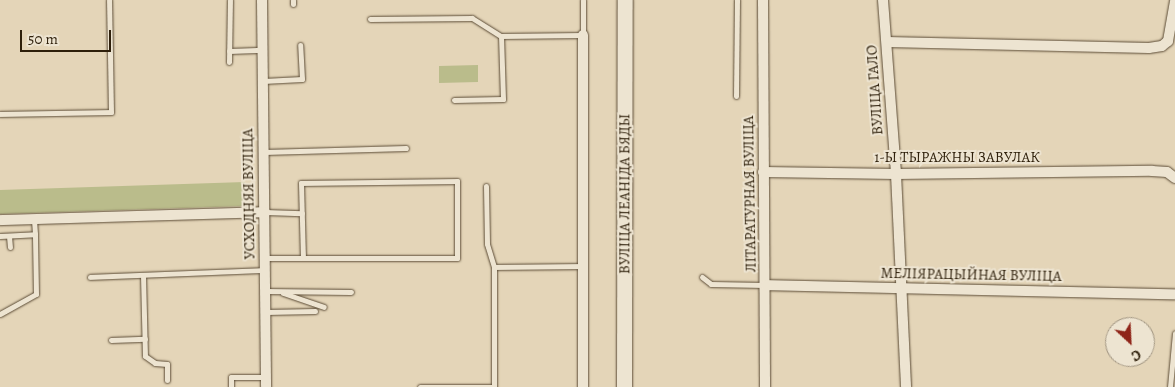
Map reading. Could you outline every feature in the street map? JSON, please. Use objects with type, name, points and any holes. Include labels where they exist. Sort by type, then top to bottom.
[{"type":"main road","name":"ВУЛІЦА ЛЕАНІДА БЯДЫ","points":[[624,387],[625,0]]},
{"type":"street","name":"УСХОДНЯЯ ВУЛІЦА","points":[[262,0],[266,382]]},
{"type":"street","name":"ЛІТАРАТУРНАЯ ВУЛІЦА","points":[[763,0],[763,172],[766,285],[765,387]]},
{"type":"street","name":"ВУЛІЦА ГАЛО","points":[[883,0],[896,174],[906,387]]},
{"type":"street","points":[[887,42],[1149,48],[1162,46],[1168,40],[1175,2]]},
{"type":"street","points":[[583,387],[584,35]]},
{"type":"street","name":"1-Ы ТЫРАЖНЫ ЗАВУЛАК","points":[[763,172],[896,174],[1152,171],[1167,172],[1175,178]]},
{"type":"street","points":[[0,220],[264,212]]},
{"type":"street","name":"МЕЛІЯРАЦЫЙНАЯ ВУЛІЦА","points":[[766,285],[1175,294]]},
{"type":"lane","points":[[0,114],[111,112],[110,0]]},
{"type":"lane","points":[[229,62],[230,0]]},
{"type":"lane","points":[[370,19],[472,18],[501,36],[584,35],[583,0]]},
{"type":"lane","points":[[736,96],[737,0]]},
{"type":"lane","points":[[454,100],[503,99],[501,36]]},
{"type":"lane","points":[[263,81],[302,78],[300,45]]},
{"type":"lane","points":[[229,51],[264,50]]},
{"type":"lane","points":[[263,152],[406,148]]},
{"type":"lane","points":[[265,258],[303,258],[458,258],[457,181],[301,183],[303,258]]},
{"type":"lane","points":[[420,387],[494,387],[494,267],[487,244],[486,186]]},
{"type":"lane","points":[[264,212],[302,213]]},
{"type":"lane","points":[[0,314],[36,294],[34,219]]},
{"type":"lane","points":[[0,236],[35,234]]},
{"type":"lane","points":[[9,236],[10,247]]},
{"type":"lane","points":[[494,267],[584,266]]},
{"type":"lane","points":[[90,277],[265,270]]},
{"type":"lane","points":[[143,275],[145,356],[155,363],[167,364],[167,380]]},
{"type":"lane","points":[[702,277],[711,284],[766,285]]},
{"type":"lane","points":[[266,291],[351,292]]},
{"type":"lane","points":[[277,291],[324,307]]},
{"type":"lane","points":[[266,312],[314,311]]},
{"type":"lane","points":[[1170,387],[1175,333]]},
{"type":"lane","points":[[111,340],[145,339]]},
{"type":"lane","points":[[231,387],[231,376],[266,382]]},
{"type":"green space","points":[[478,65],[478,82],[439,83],[439,66]]},
{"type":"green space","points":[[245,182],[246,206],[0,214],[0,190]]}]
